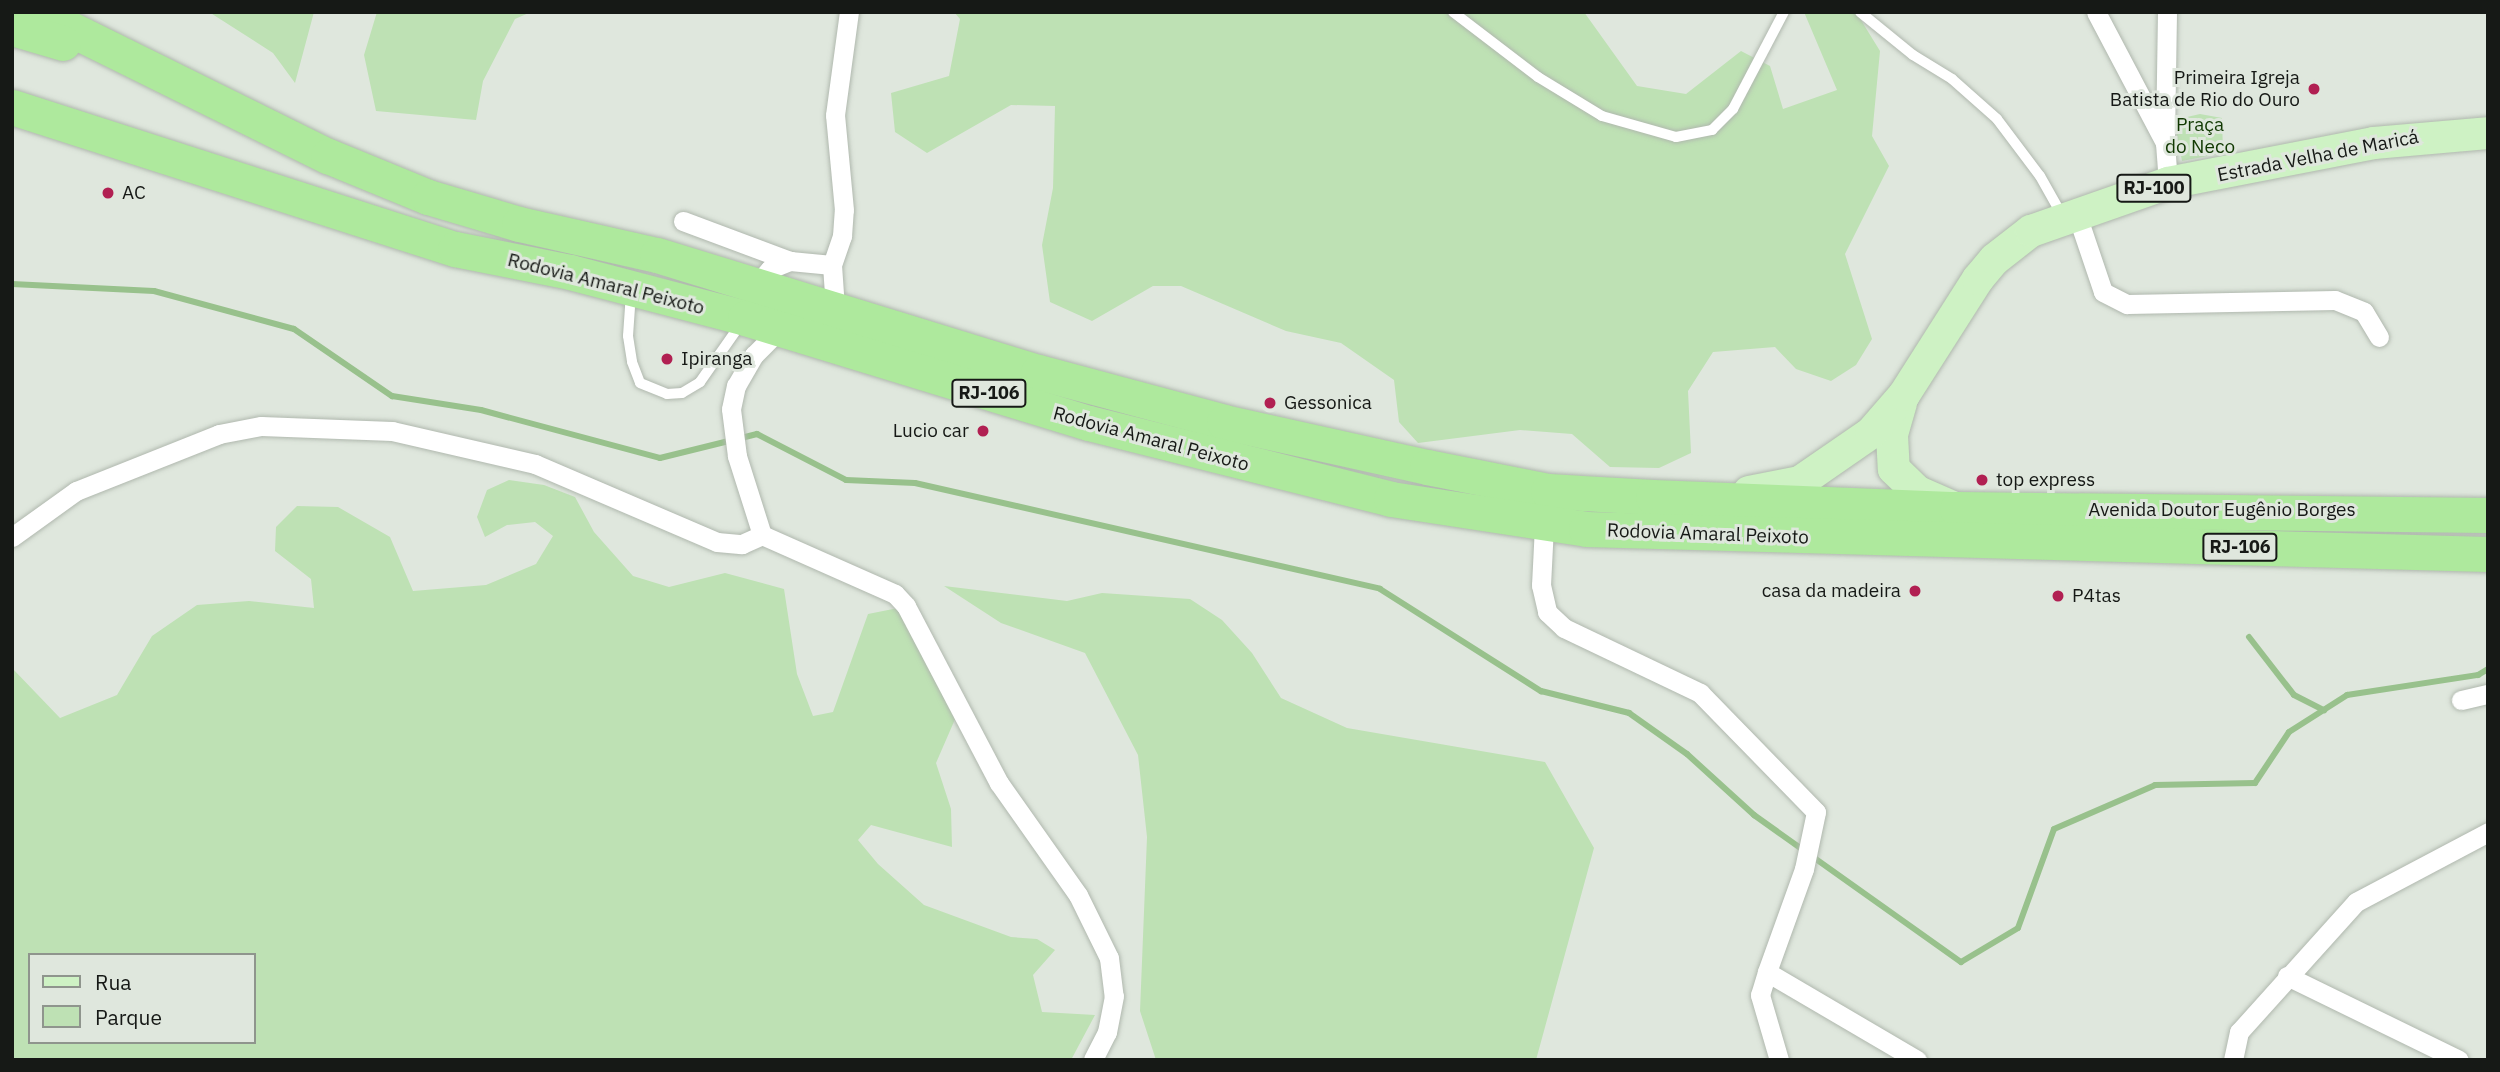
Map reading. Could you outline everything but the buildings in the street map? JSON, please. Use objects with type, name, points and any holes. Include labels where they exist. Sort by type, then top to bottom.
[{"type":"highway","name":"Rodovia Amaral Peixoto","points":[[36,12],[328,156],[454,205],[756,285],[1038,372],[1331,447],[1548,491],[1957,509]]},
{"type":"highway","points":[[12,28],[47,34],[265,145],[328,156]]},
{"type":"highway","points":[[12,88],[276,180],[308,203]]},
{"type":"highway","name":"Rodovia Amaral Peixoto","points":[[12,107],[455,249],[745,318],[1045,411],[1240,463],[1391,499],[1544,526],[1991,541]]},
{"type":"highway","name":"Avenida Doutor Eugênio Borges","points":[[1957,509],[2488,515]]},
{"type":"highway","name":"Avenida Doutor Eugênio Borges","points":[[1991,541],[2488,554]]},
{"type":"main road","name":"Estrada Velha de Maricá","points":[[1653,497],[1767,491],[1800,482],[1871,433],[1904,395],[1995,259],[2031,231],[2168,183],[2385,141],[2488,133]]},
{"type":"main road","name":"Estrada Velha de Maricá","points":[[1904,395],[1892,435],[1894,469],[1918,492],[1957,509]]},
{"type":"street","points":[[835,308],[832,265],[843,223],[835,115],[849,12]]},
{"type":"street","points":[[2095,12],[2165,143]]},
{"type":"street","points":[[2167,12],[2165,143],[2168,183]]},
{"type":"street","points":[[2071,217],[2103,292],[2127,304],[2335,299],[2364,312],[2379,337]]},
{"type":"street","points":[[683,221],[790,261],[832,265]]},
{"type":"street","points":[[756,285],[770,269],[790,261]]},
{"type":"street","points":[[762,535],[737,456],[732,421],[736,386],[754,355],[781,328]]},
{"type":"street","points":[[12,537],[76,491],[219,434],[261,426],[392,431],[535,464],[717,542],[742,544],[762,535],[895,594],[906,606],[999,783],[1078,895],[1109,958],[1114,996],[1107,1032],[1093,1060]]},
{"type":"street","points":[[1544,526],[1541,585],[1547,612],[1564,628],[1700,693],[1813,806],[1804,869],[1760,995],[1779,1060]]},
{"type":"street","points":[[2461,700],[2488,694]]},
{"type":"street","points":[[2233,1060],[2239,1032],[2356,902],[2488,832]]},
{"type":"street","points":[[1767,972],[1917,1060]]},
{"type":"street","points":[[2287,976],[2459,1060]]},
{"type":"lane","points":[[1453,12],[1538,77],[1602,117],[1676,137],[1712,130],[1733,109],[1784,12]]},
{"type":"lane","points":[[1860,12],[1913,55],[1952,79],[1997,119],[2071,217]]},
{"type":"lane","points":[[631,289],[628,336],[632,362],[640,383],[667,394],[682,393],[700,382],[745,318]]},
{"type":"green space","points":[[209,12],[314,12],[295,83],[273,53]]},
{"type":"green space","points":[[377,12],[531,12],[515,19],[483,81],[476,120],[376,111],[364,55]]},
{"type":"green space","points":[[954,12],[1584,12],[1637,86],[1686,94],[1741,51],[1770,66],[1783,109],[1837,90],[1804,12],[1856,12],[1880,51],[1872,136],[1889,166],[1845,254],[1872,339],[1856,365],[1831,381],[1796,369],[1775,347],[1713,352],[1688,391],[1691,453],[1659,468],[1610,467],[1572,434],[1520,430],[1418,443],[1399,422],[1394,380],[1341,343],[1286,331],[1181,286],[1153,286],[1092,321],[1050,302],[1042,245],[1053,188],[1055,106],[1011,105],[927,153],[895,132],[891,93],[949,76],[960,19]]},
{"type":"green space","name":"Praça do Neco","points":[[2200,114],[2222,118],[2223,153],[2182,161],[2174,120]]},
{"type":"green space","points":[[509,480],[544,485],[575,497],[594,532],[633,576],[669,587],[725,573],[784,589],[797,674],[813,716],[833,712],[868,614],[903,607],[956,717],[936,763],[951,809],[952,847],[871,825],[858,840],[878,864],[924,905],[1011,937],[1037,939],[1055,950],[1033,975],[1042,1012],[1095,1015],[1071,1060],[12,1060],[12,668],[60,718],[117,695],[152,636],[197,605],[249,601],[314,608],[311,579],[275,551],[276,527],[297,506],[338,507],[390,537],[413,591],[486,585],[536,564],[553,536],[535,522],[507,525],[485,537],[477,517],[487,490]]},
{"type":"green space","points":[[944,586],[1067,601],[1102,593],[1190,599],[1222,620],[1252,653],[1281,698],[1347,728],[1545,762],[1594,848],[1536,1060],[1156,1060],[1140,1011],[1147,837],[1138,755],[1085,653],[1001,623]]},
{"type":"waterway","points":[[12,284],[154,291],[294,329],[392,396],[481,410],[660,458],[757,434],[846,480],[915,483],[1380,589],[1541,691],[1629,713],[1687,754],[1754,815],[1961,962],[2018,928],[2054,829],[2155,785],[2255,783],[2289,732],[2347,695],[2478,675],[2488,669]]},
{"type":"waterway","points":[[2249,637],[2294,695],[2324,710]]},
{"type":"place","name":"Primeira Igreja Batista de Rio do Ouro","points":[[2314,89]]},
{"type":"place","name":"AC","points":[[108,193]]},
{"type":"place","name":"Ipiranga","points":[[667,359]]},
{"type":"place","name":"Gessonica","points":[[1270,403]]},
{"type":"place","name":"Lucio car","points":[[983,431]]},
{"type":"place","name":"top express","points":[[1982,480]]},
{"type":"place","name":"casa da madeira","points":[[1915,591]]},
{"type":"place","name":"P4tas","points":[[2058,596]]}]
